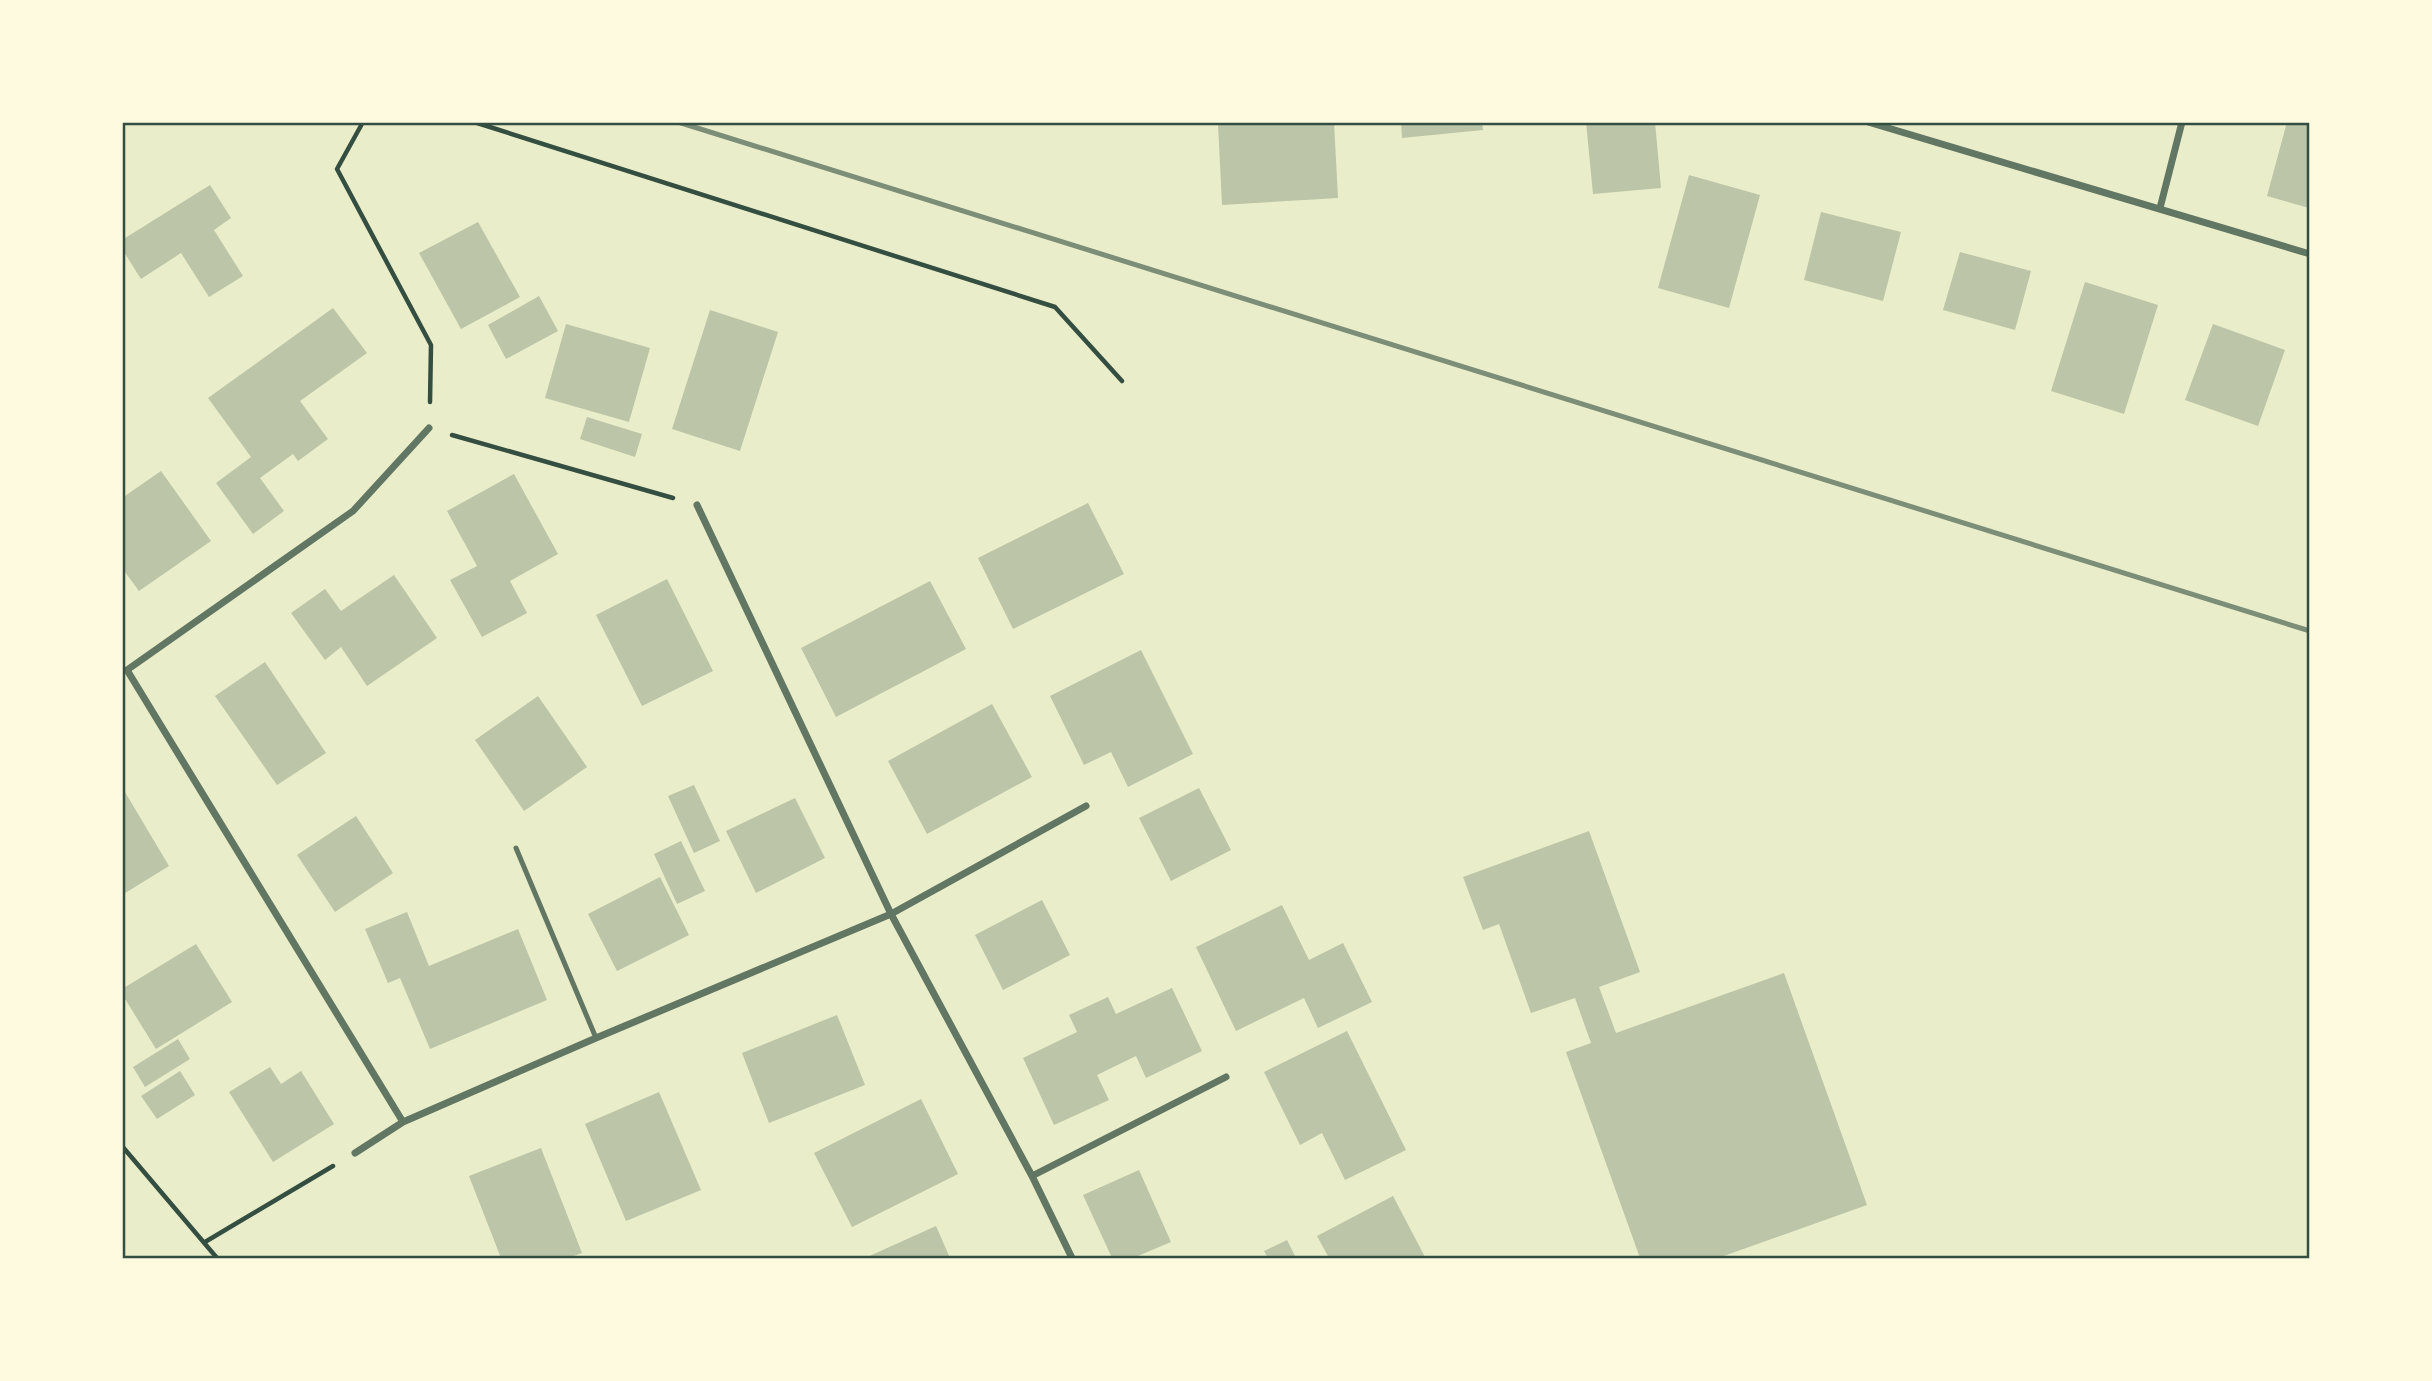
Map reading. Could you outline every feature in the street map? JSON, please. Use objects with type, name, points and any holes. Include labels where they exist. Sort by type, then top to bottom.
[{"type":"street","points":[[1868,122],[2309,254]]},
{"type":"street","points":[[2160,208],[2182,122]]},
{"type":"street","points":[[403,1122],[125,671],[353,510],[429,428]]},
{"type":"street","points":[[697,505],[891,914],[1032,1176],[1072,1258]]},
{"type":"street","points":[[355,1153],[403,1122],[891,914],[1086,806]]},
{"type":"street","points":[[1032,1176],[1226,1077]]},
{"type":"lane","points":[[516,848],[596,1038]]},
{"type":"path","points":[[363,122],[337,169],[431,345],[429,428],[697,505]]},
{"type":"path","points":[[474,122],[1055,307],[1122,381]]},
{"type":"path","points":[[122,1146],[217,1258]]},
{"type":"path","points":[[205,1242],[355,1153]]},
{"type":"building","points":[[1334,122],[1338,198],[1222,205],[1218,124]]},
{"type":"building","points":[[1401,122],[1482,122],[1483,130],[1402,138]]},
{"type":"building","points":[[1586,122],[1655,122],[1661,188],[1593,194]]},
{"type":"building","points":[[2287,122],[2309,122],[2309,208],[2267,196]]},
{"type":"building","points":[[1689,175],[1760,195],[1729,308],[1658,288]]},
{"type":"building","points":[[210,185],[231,218],[214,230],[243,276],[209,297],[181,253],[141,279],[122,249],[122,240]]},
{"type":"building","points":[[1821,212],[1901,232],[1883,301],[1804,280]]},
{"type":"building","points":[[478,222],[520,297],[461,329],[419,253]]},
{"type":"building","points":[[1960,252],[2031,271],[2015,330],[1943,310]]},
{"type":"building","points":[[2085,282],[2158,305],[2124,414],[2051,391]]},
{"type":"building","points":[[539,296],[558,331],[506,359],[488,325]]},
{"type":"building","points":[[333,308],[367,353],[300,401],[328,439],[298,461],[293,454],[260,478],[284,511],[253,534],[216,483],[251,457],[208,398]]},
{"type":"building","points":[[710,310],[778,332],[740,451],[672,429]]},
{"type":"building","points":[[566,324],[650,348],[629,422],[545,398]]},
{"type":"building","points":[[2213,324],[2285,350],[2258,426],[2185,400]]},
{"type":"building","points":[[587,417],[642,434],[635,457],[580,439]]},
{"type":"building","points":[[161,471],[211,541],[139,591],[122,568],[122,498]]},
{"type":"building","points":[[514,474],[558,554],[510,581],[527,613],[482,637],[450,580],[477,566],[447,511]]},
{"type":"building","points":[[1088,503],[1124,574],[1013,629],[978,558]]},
{"type":"building","points":[[394,575],[437,638],[367,686],[341,647],[325,660],[291,613],[325,589],[341,611]]},
{"type":"building","points":[[667,579],[713,671],[642,706],[596,615]]},
{"type":"building","points":[[930,581],[966,649],[836,717],[801,648]]},
{"type":"building","points":[[1141,650],[1193,754],[1128,787],[1111,752],[1084,765],[1050,696]]},
{"type":"building","points":[[265,662],[326,753],[277,785],[215,696]]},
{"type":"building","points":[[538,696],[587,767],[524,811],[475,740]]},
{"type":"building","points":[[992,704],[1032,777],[927,834],[888,761]]},
{"type":"building","points":[[694,785],[720,841],[694,853],[668,796]]},
{"type":"building","points":[[122,787],[169,866],[122,895]]},
{"type":"building","points":[[1199,788],[1231,850],[1171,881],[1139,818]]},
{"type":"building","points":[[795,798],[825,858],[756,893],[726,831]]},
{"type":"building","points":[[356,816],[393,873],[335,912],[297,855]]},
{"type":"building","points":[[1589,831],[1640,972],[1599,987],[1616,1033],[1784,973],[1867,1205],[1718,1258],[1640,1258],[1566,1052],[1591,1043],[1575,998],[1531,1013],[1499,924],[1483,930],[1463,877]]},
{"type":"building","points":[[681,841],[705,891],[677,904],[654,854]]},
{"type":"building","points":[[660,877],[689,935],[617,971],[588,914]]},
{"type":"building","points":[[1042,900],[1070,955],[1003,990],[975,935]]},
{"type":"building","points":[[1282,905],[1309,960],[1343,943],[1372,1002],[1318,1028],[1304,998],[1236,1031],[1196,947]]},
{"type":"building","points":[[407,912],[429,966],[518,929],[547,1000],[430,1049],[400,978],[388,983],[365,929]]},
{"type":"building","points":[[196,944],[232,1002],[156,1049],[122,994],[122,989]]},
{"type":"building","points":[[1172,988],[1202,1051],[1146,1078],[1136,1056],[1097,1075],[1109,1100],[1054,1125],[1023,1058],[1077,1032],[1069,1015],[1108,997],[1116,1014]]},
{"type":"building","points":[[837,1015],[865,1085],[769,1123],[742,1053]]},
{"type":"building","points":[[1347,1031],[1406,1150],[1345,1180],[1322,1133],[1300,1145],[1264,1072]]},
{"type":"building","points":[[178,1039],[190,1059],[145,1087],[133,1067]]},
{"type":"building","points":[[270,1067],[281,1084],[301,1071],[334,1124],[273,1162],[229,1092]]},
{"type":"building","points":[[180,1071],[195,1095],[157,1119],[141,1096]]},
{"type":"building","points":[[659,1092],[701,1190],[626,1221],[585,1124]]},
{"type":"building","points":[[921,1099],[958,1174],[852,1227],[814,1153]]},
{"type":"building","points":[[541,1148],[582,1253],[568,1258],[501,1258],[469,1176]]},
{"type":"building","points":[[1139,1170],[1171,1242],[1133,1258],[1112,1258],[1083,1195]]},
{"type":"building","points":[[1393,1196],[1425,1257],[1329,1258],[1317,1236]]},
{"type":"building","points":[[936,1226],[950,1258],[865,1258]]},
{"type":"building","points":[[1287,1240],[1296,1258],[1268,1258],[1264,1251]]},
{"type":"railway","points":[[678,122],[2310,631]]}]
